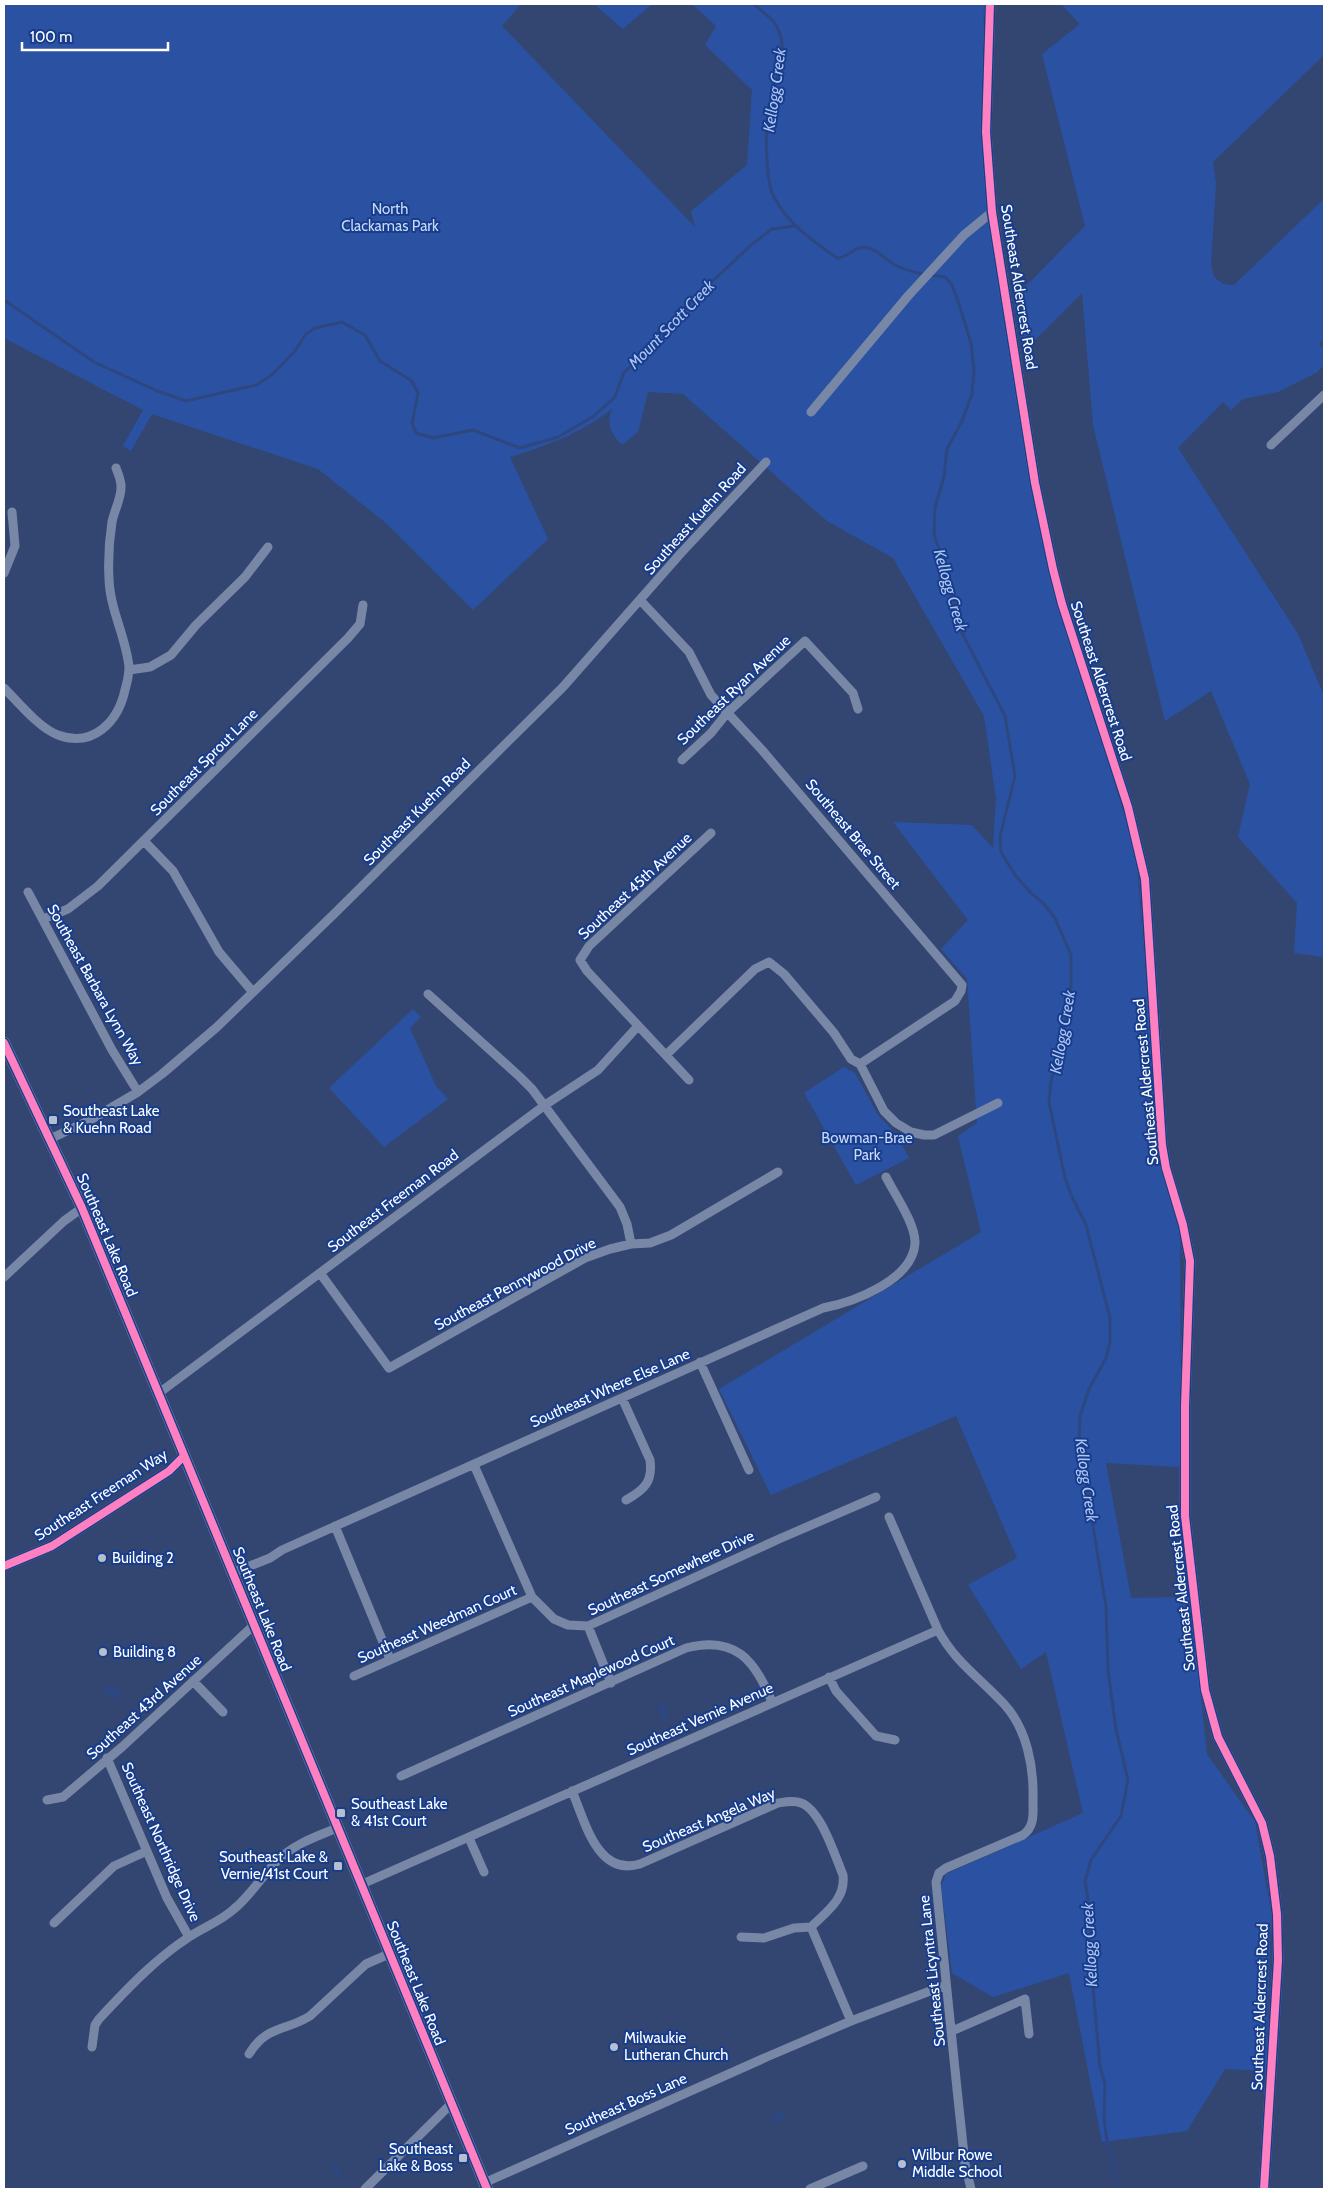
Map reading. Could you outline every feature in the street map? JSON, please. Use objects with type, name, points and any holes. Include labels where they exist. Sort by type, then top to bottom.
[{"type":"main road","name":"Southeast Lake Road","points":[[4,1042],[82,1208],[485,2186]]},
{"type":"street","name":"Southeast Aldercrest Road","points":[[990,4],[986,132],[992,212],[1035,483],[1062,604],[1128,807],[1145,879],[1162,1145],[1166,1168],[1183,1225],[1190,1261],[1185,1406],[1185,1516],[1205,1690],[1218,1737],[1262,1823],[1270,1856],[1277,1914],[1277,1983],[1264,2189]]},
{"type":"street","points":[[811,412],[908,296],[973,226],[992,212]]},
{"type":"street","points":[[1271,446],[1324,395]]},
{"type":"street","name":"Southeast Kuehn Road","points":[[50,1139],[138,1092],[217,1027],[563,687],[641,601],[681,553],[766,462]]},
{"type":"street","points":[[4,688],[50,731],[71,739],[86,738],[98,734],[118,713],[123,700],[129,670],[127,652],[112,603],[109,584],[109,540],[122,487],[116,468]]},
{"type":"street","points":[[4,573],[15,546],[12,512]]},
{"type":"street","points":[[129,670],[150,667],[171,655],[196,625],[245,577],[268,547]]},
{"type":"street","name":"Southeast Brae Street","points":[[641,601],[689,652],[707,689],[727,713],[762,750],[962,985],[961,992],[955,1000],[860,1064]]},
{"type":"street","name":"Southeast Sprout Lane","points":[[43,919],[68,909],[81,900],[144,841],[348,638],[360,624],[363,605]]},
{"type":"street","name":"Southeast Ryan Avenue","points":[[682,760],[711,732],[727,713],[805,641],[853,693],[858,709]]},
{"type":"street","name":"Southeast 45th Avenue","points":[[638,1026],[587,972],[580,960],[589,946],[711,833]]},
{"type":"street","points":[[144,841],[174,871],[219,952],[252,991]]},
{"type":"street","name":"Southeast Barbara Lynn Way","points":[[28,892],[112,1050],[138,1092]]},
{"type":"street","points":[[666,1054],[756,969],[769,962],[784,974],[834,1033],[852,1059],[860,1064],[884,1111],[896,1123],[911,1132],[934,1135],[998,1103]]},
{"type":"street","points":[[428,994],[519,1076],[545,1105],[620,1207],[627,1224],[631,1244],[650,1243],[672,1235],[778,1172]]},
{"type":"street","points":[[638,1026],[690,1080]]},
{"type":"street","name":"Southeast Freeman Road","points":[[158,1393],[545,1105],[598,1070],[638,1026]]},
{"type":"street","name":"Southeast Where Else Lane","points":[[232,1573],[270,1558],[282,1550],[700,1362],[823,1308],[838,1305],[884,1286],[909,1265],[916,1242],[912,1229],[886,1177]]},
{"type":"street","points":[[4,1277],[64,1221],[82,1208]]},
{"type":"street","name":"Southeast Pennywood Drive","points":[[320,1273],[389,1368],[585,1258],[631,1244]]},
{"type":"street","points":[[700,1362],[749,1470]]},
{"type":"street","points":[[622,1398],[650,1460],[651,1470],[650,1479],[645,1487],[626,1500]]},
{"type":"street","name":"Southeast Freeman Way","points":[[4,1566],[52,1546],[169,1471],[184,1456]]},
{"type":"street","name":"Southeast Somewhere Drive","points":[[474,1465],[532,1597],[554,1619],[568,1625],[588,1626],[876,1497]]},
{"type":"street","points":[[889,1516],[938,1630]]},
{"type":"street","points":[[335,1526],[390,1660]]},
{"type":"street","name":"Southeast Weedman Court","points":[[354,1676],[532,1597]]},
{"type":"street","name":"Southeast 43rd Avenue","points":[[47,1800],[64,1796],[122,1747],[254,1625]]},
{"type":"street","points":[[588,1626],[612,1682]]},
{"type":"street","name":"Southeast Vernie Avenue","points":[[360,1885],[938,1630]]},
{"type":"street","name":"Southeast Licyntra Lane","points":[[938,1630],[947,1648],[1004,1704],[1017,1722],[1024,1739],[1034,1779],[1033,1823],[1030,1830],[939,1873],[936,1882],[964,2154],[971,2189]]},
{"type":"street","name":"Southeast Maplewood Court","points":[[401,1776],[686,1648],[699,1645],[727,1646],[740,1653],[751,1662],[759,1674],[772,1702]]},
{"type":"street","points":[[829,1677],[836,1691],[876,1736],[895,1740]]},
{"type":"street","points":[[194,1681],[223,1712]]},
{"type":"street","name":"Southeast Northridge Drive","points":[[107,1758],[121,1786],[147,1851],[175,1913],[189,1937]]},
{"type":"street","name":"Southeast Angela Way","points":[[572,1791],[600,1853],[612,1864],[621,1867],[640,1864],[778,1803],[800,1802],[810,1807],[817,1816],[843,1875],[844,1884],[838,1900],[811,1927]]},
{"type":"street","points":[[92,2047],[95,2026],[99,2019],[149,1969],[189,1937],[212,1925],[234,1910],[251,1893],[277,1861],[292,1849],[307,1840],[337,1828]]},
{"type":"street","points":[[469,1838],[484,1872]]},
{"type":"street","points":[[54,1923],[114,1866],[147,1851]]},
{"type":"street","points":[[741,1937],[764,1938],[794,1928],[811,1927],[851,2021]]},
{"type":"street","points":[[249,2054],[255,2044],[267,2034],[295,2024],[310,2016],[366,1964],[389,1954]]},
{"type":"street","name":"Southeast Boss Lane","points":[[485,2186],[851,2021],[946,1984]]},
{"type":"street","points":[[952,2031],[1025,1998],[1029,2034]]},
{"type":"street","points":[[365,2189],[451,2104]]},
{"type":"street","points":[[810,2189],[863,2166]]},
{"type":"green space","name":"North Clackamas Park","points":[[4,4],[521,4],[502,26],[695,227],[691,211],[747,165],[752,90],[705,45],[716,26],[692,4],[984,4],[981,134],[1051,580],[1136,854],[1161,1167],[1180,1236],[1181,1467],[1106,1463],[1131,1598],[1190,1597],[1207,1754],[1255,1822],[1271,1912],[1266,2071],[1225,2069],[1187,2131],[1102,2142],[1069,1973],[993,1997],[952,1973],[941,1886],[946,1874],[1083,1813],[1046,1652],[1021,1669],[968,1585],[1017,1558],[956,1416],[771,1495],[719,1389],[981,1232],[958,1136],[977,1123],[967,979],[941,949],[968,920],[893,822],[972,825],[993,848],[996,799],[984,716],[893,558],[827,521],[683,394],[648,392],[638,432],[622,445],[610,428],[609,418],[613,408],[577,431],[538,448],[510,457],[548,539],[473,610],[386,523],[318,469],[152,414],[131,451],[123,446],[143,410],[4,338]]},
{"type":"green space","points":[[594,4],[652,4],[623,29]]},
{"type":"green space","points":[[1061,4],[1324,4],[1324,55],[1213,162],[1216,184],[1211,264],[1214,277],[1223,284],[1234,285],[1324,199],[1324,338],[1319,344],[1324,350],[1324,365],[1316,373],[1278,392],[1243,399],[1231,410],[1223,402],[1178,448],[1298,634],[1324,696],[1324,957],[1294,953],[1297,903],[1238,837],[1250,784],[1211,691],[1165,721],[1093,425],[1082,293],[1023,352],[1013,299],[1085,226],[1042,54],[1080,24]]},
{"type":"green space","points":[[413,1009],[421,1017],[410,1028],[436,1086],[448,1099],[384,1147],[329,1088]]},
{"type":"green space","name":"Bowman-Brae Park","points":[[844,1067],[855,1073],[878,1115],[896,1134],[909,1158],[856,1185],[804,1093]]},
{"type":"shaded area","points":[[106,1686],[117,1688],[122,1695],[115,1700],[111,1695],[104,1693]]},
{"type":"shaded area","points":[[664,1704],[670,1718],[663,1721],[657,1708]]},
{"type":"shaded area","points":[[784,2110],[787,2117],[773,2123],[770,2116]]},
{"type":"shaded area","points":[[336,2163],[342,2177],[336,2179],[331,2166]]},
{"type":"waterway","name":"Kellogg Creek","points":[[754,4],[776,25],[782,45],[780,66],[769,106],[766,139],[767,166],[771,189],[780,207],[794,224],[837,258],[845,256],[858,248],[865,247],[901,268],[945,277],[952,285],[971,343],[974,370],[972,394],[962,421],[947,449],[944,477],[935,507],[934,535],[950,578],[960,629],[1005,716],[1015,776],[1000,837],[1001,852],[1015,875],[1055,918],[1071,955],[1071,998],[1051,1081],[1049,1102],[1065,1178],[1086,1225],[1110,1318],[1110,1342],[1106,1358],[1089,1389],[1080,1416],[1079,1438],[1106,1607],[1108,1671],[1116,1729],[1128,1780],[1121,1816],[1091,1860],[1085,1881],[1092,1925],[1087,1948],[1092,1976],[1100,2067],[1105,2084],[1104,2119],[1108,2148],[1112,2154],[1116,2189]]},
{"type":"waterway","name":"Mount Scott Creek","points":[[4,300],[94,362],[155,390],[186,401],[256,385],[272,375],[295,351],[306,334],[315,328],[342,322],[365,335],[380,361],[412,381],[418,393],[412,423],[416,433],[433,438],[473,430],[520,448],[558,437],[594,416],[615,397],[624,372],[636,363],[659,332],[751,245],[772,229],[795,226]]},
{"type":"cycle path","points":[[990,4],[986,132],[992,212],[1035,483],[1062,604],[1128,807],[1145,879],[1162,1145],[1166,1168],[1183,1225],[1190,1261],[1185,1406],[1185,1516],[1205,1690],[1218,1737],[1262,1823],[1270,1856],[1277,1914],[1278,1960],[1264,2189]]},
{"type":"cycle path","points":[[4,1043],[82,1208],[487,2189]]},
{"type":"cycle path","points":[[4,1566],[52,1546],[169,1471],[184,1456]]},
{"type":"place","name":"Southeast Lake & Kuehn Road","points":[[53,1120]]},
{"type":"place","name":"Building 2","points":[[102,1558]]},
{"type":"place","name":"Building 8","points":[[103,1652]]},
{"type":"place","name":"Southeast Lake & 41st Court","points":[[341,1813]]},
{"type":"place","name":"Southeast Lake & Vernie/41st Court","points":[[338,1866]]},
{"type":"place","name":"Milwaukie Lutheran Church","points":[[614,2047]]},
{"type":"place","name":"Southeast Lake & Boss","points":[[463,2158]]},
{"type":"place","name":"Wilbur Rowe Middle School","points":[[902,2164]]}]
